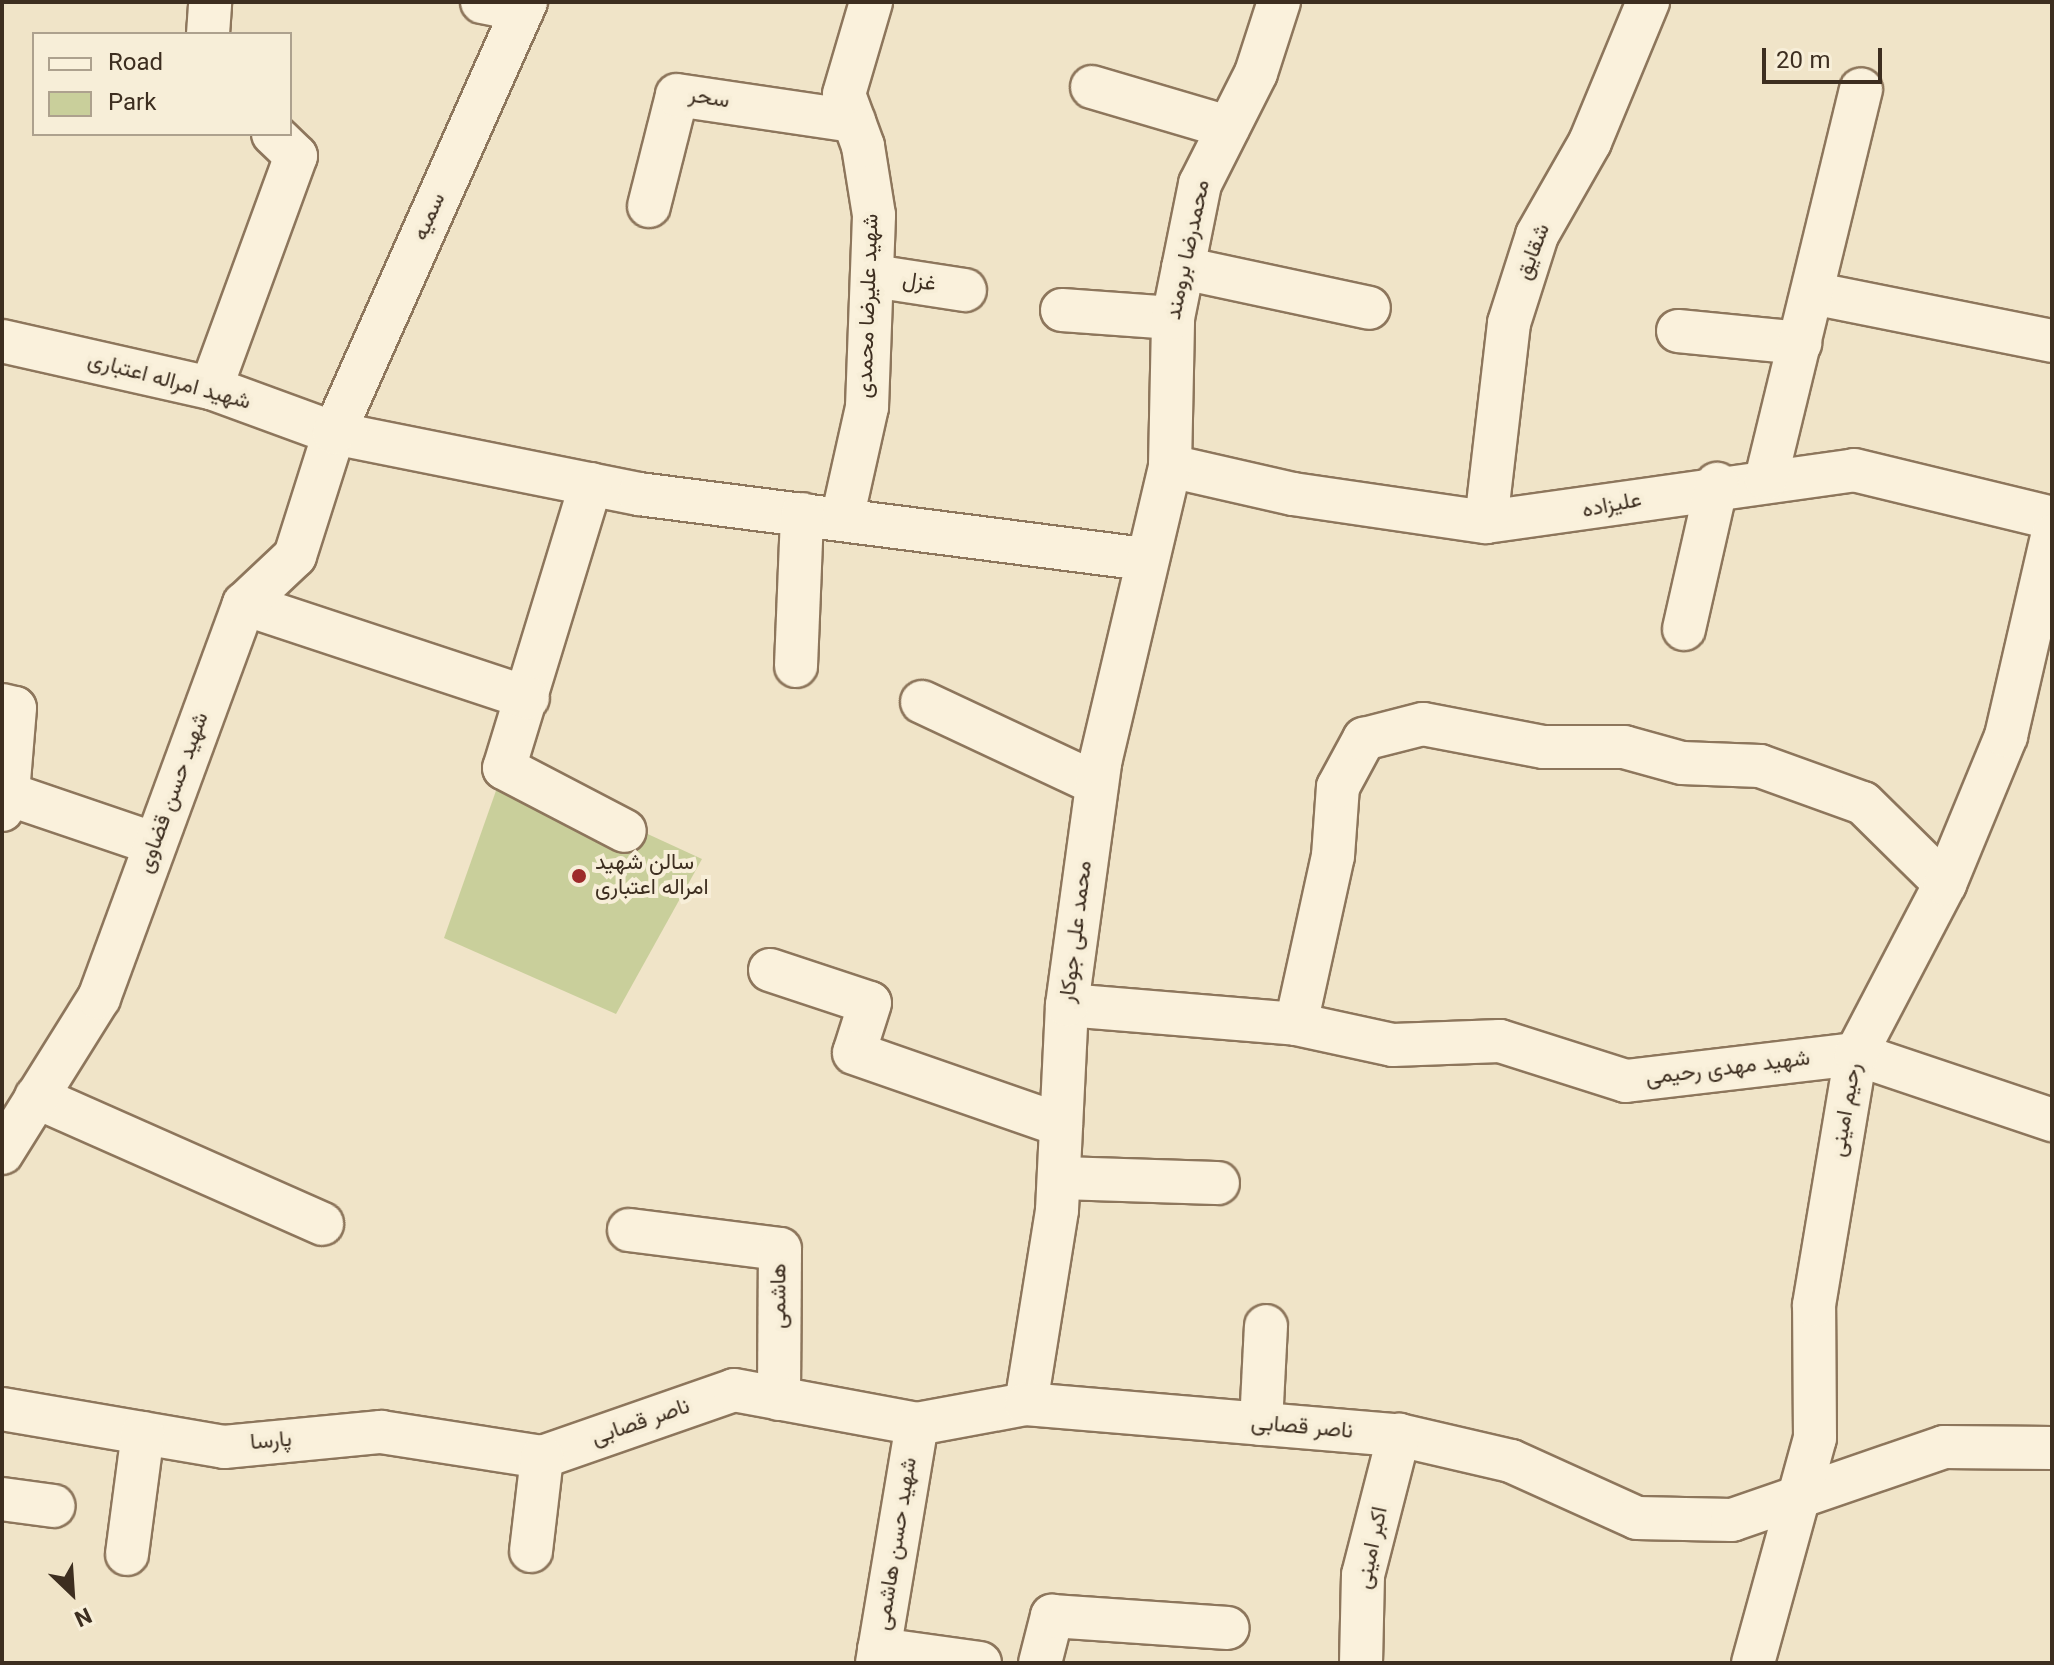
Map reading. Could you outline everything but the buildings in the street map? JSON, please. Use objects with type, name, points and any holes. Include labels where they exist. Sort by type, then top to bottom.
[{"type":"street","points":[[208,32],[210,2]]},
{"type":"street","name":"شهید علیرضا محمدی","points":[[842,519],[867,407],[874,215],[854,121],[844,94],[871,2]]},
{"type":"street","name":"محمدرضا برومند","points":[[1170,466],[1173,318],[1200,184],[1228,127],[1279,2]]},
{"type":"street","name":"شقایق","points":[[1486,522],[1509,323],[1537,235],[1590,142],[1648,2]]},
{"type":"street","name":"سمیه","points":[[334,433],[510,5]]},
{"type":"street","points":[[1092,87],[1228,127]]},
{"type":"street","points":[[1766,479],[1861,89]]},
{"type":"street","name":"سحر","points":[[649,206],[677,95],[854,121]]},
{"type":"street","points":[[211,388],[296,156],[275,136]]},
{"type":"street","points":[[1183,268],[1369,308]]},
{"type":"street","name":"غزل","points":[[873,276],[965,290]]},
{"type":"street","points":[[1812,293],[2052,341]]},
{"type":"street","points":[[1062,310],[1173,318]]},
{"type":"street","points":[[1678,331],[1800,343]]},
{"type":"street","name":"شهید امراله اعتباری","points":[[2,341],[211,388],[334,433],[591,484],[1144,559]]},
{"type":"street","name":"شهید حسن قضاوی","points":[[15,1123],[99,998],[244,604],[295,556],[334,433]]},
{"type":"street","name":"علیزاده","points":[[1170,466],[1293,494],[1486,522],[1596,511],[1717,484],[1854,470],[2052,518]]},
{"type":"street","name":"محمد علی جوکار","points":[[1026,1404],[1059,1178],[1067,1005],[1097,784],[1144,559],[1170,466]]},
{"type":"street","points":[[591,484],[528,698],[504,768],[625,831]]},
{"type":"street","points":[[1684,629],[1717,484]]},
{"type":"street","points":[[796,666],[802,514]]},
{"type":"street","name":"رحیم امینی","points":[[1753,1663],[1794,1499],[1815,1438],[1814,1305],[1856,1054],[1945,884],[2006,736],[2052,536]]},
{"type":"street","points":[[244,604],[528,698]]},
{"type":"street","points":[[922,702],[1097,784]]},
{"type":"street","points":[[2,705],[15,708],[5,802],[155,844]]},
{"type":"street","points":[[1296,1024],[1333,856],[1338,787],[1364,739],[1423,724],[1544,747],[1624,747],[1682,763],[1760,766],[1863,803],[1945,884]]},
{"type":"street","points":[[770,970],[870,1003],[854,1053],[1061,1125]]},
{"type":"street","name":"شهید مهدی رحیمی","points":[[1067,1005],[1296,1024],[1393,1045],[1500,1041],[1626,1081],[1856,1054],[2052,1120]]},
{"type":"street","points":[[15,1123],[322,1224]]},
{"type":"street","points":[[1059,1178],[1218,1183]]},
{"type":"street","name":"هاشمی","points":[[629,1230],[780,1249],[779,1399]]},
{"type":"street","points":[[1261,1424],[1266,1326]]},
{"type":"street","name":"ناصر قصابی","points":[[542,1457],[734,1390],[917,1424],[1026,1404],[1399,1435],[1511,1461],[1637,1518],[1732,1520],[1944,1447],[2052,1448]]},
{"type":"street","name":"پارسا","points":[[2,1409],[224,1447],[381,1432],[542,1457]]},
{"type":"street","name":"شهید حسن هاشمی","points":[[878,1656],[917,1424]]},
{"type":"street","points":[[127,1554],[143,1433]]},
{"type":"street","name":"اکبر امینی","points":[[1361,1663],[1363,1575],[1399,1435]]},
{"type":"street","points":[[531,1551],[542,1457]]},
{"type":"street","points":[[2,1499],[54,1506]]},
{"type":"street","points":[[1040,1663],[1052,1616],[1228,1628]]},
{"type":"street","points":[[878,1656],[980,1663]]},
{"type":"green space","name":"سالن شهید امراله اعتباری","points":[[504,768],[702,859],[616,1014],[444,938]]},
{"type":"place","name":"سالن شهید امراله اعتباری","points":[[579,876]]}]
